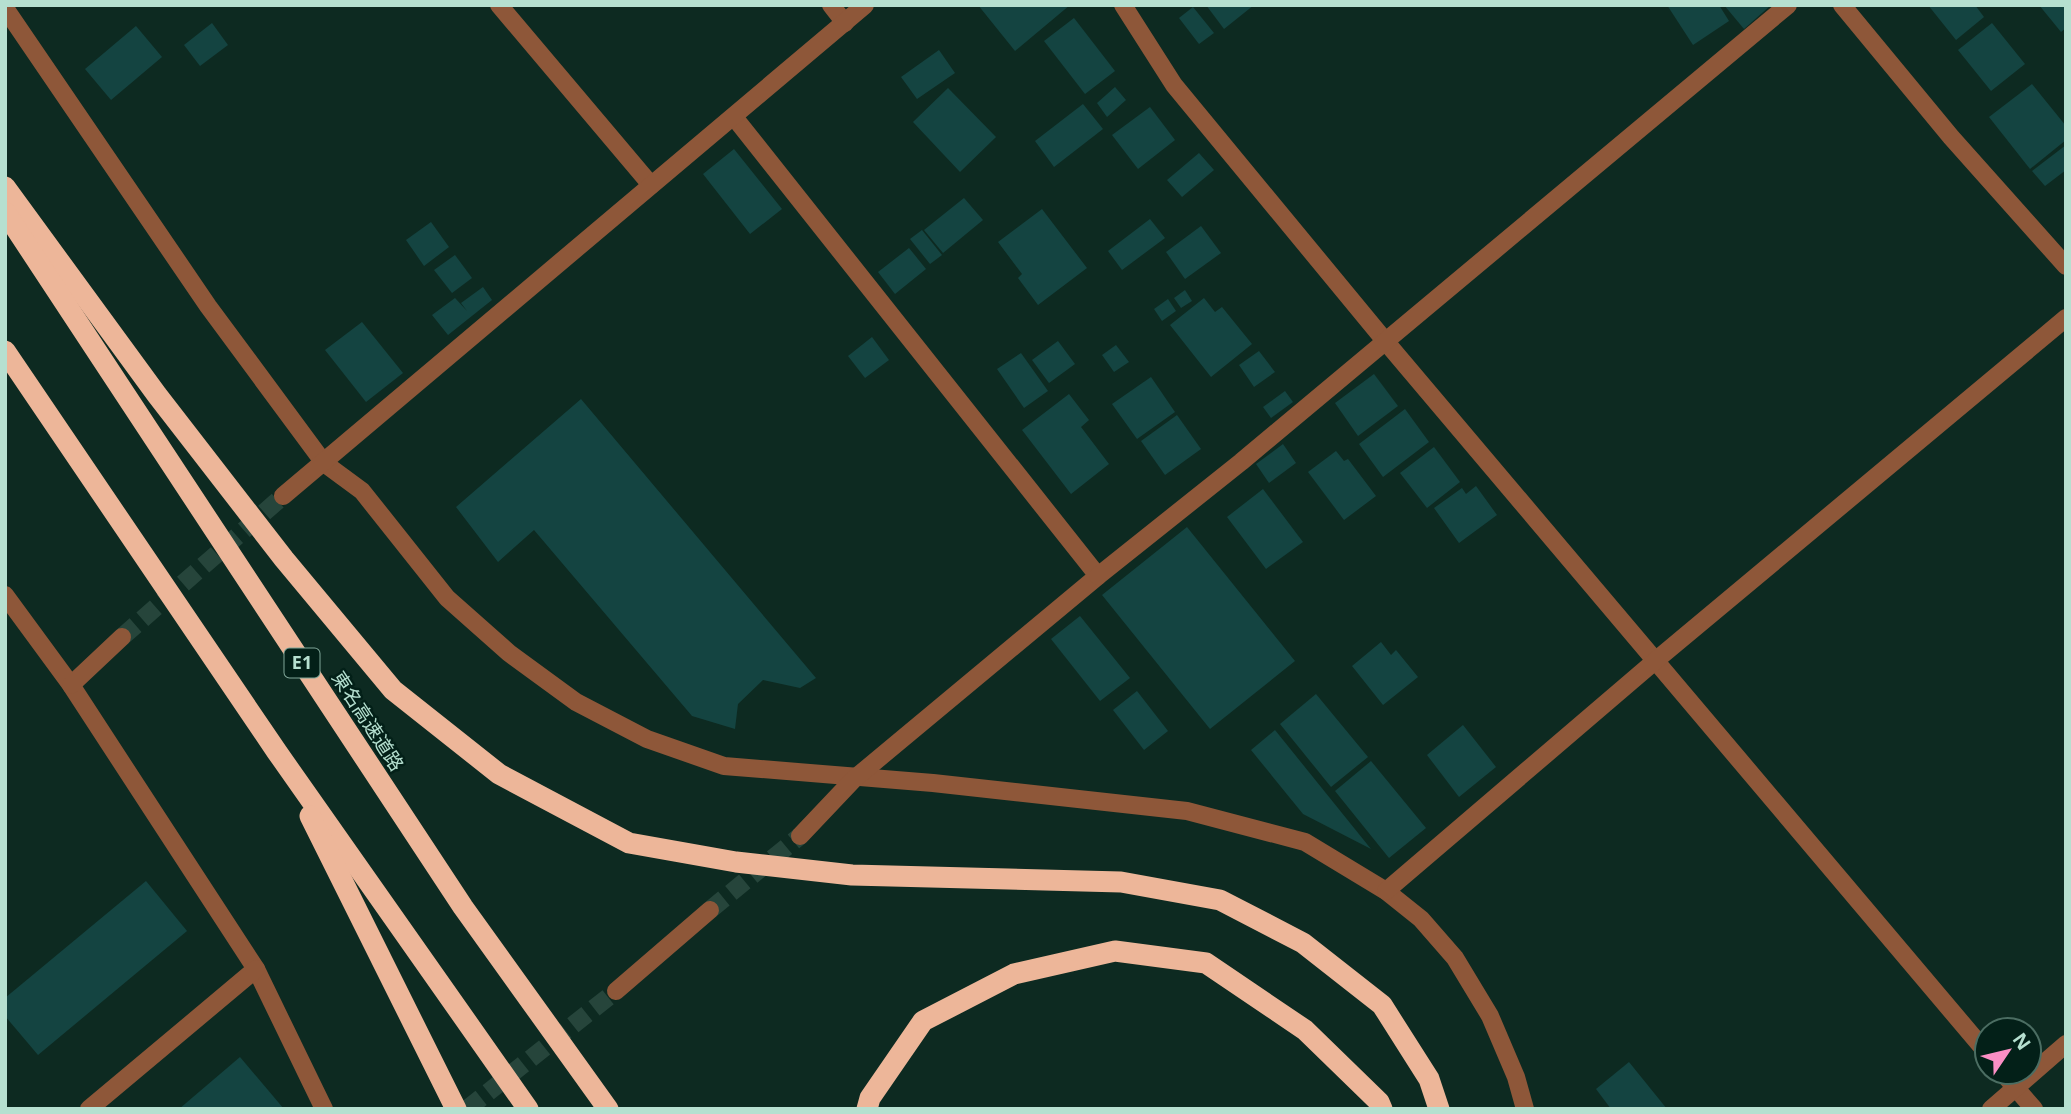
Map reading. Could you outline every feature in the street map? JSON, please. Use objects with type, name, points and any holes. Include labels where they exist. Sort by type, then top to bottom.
[{"type":"highway","points":[[5,187],[157,395],[284,559],[376,670],[393,690],[499,774],[629,843],[736,862],[852,875],[1121,882],[1220,900],[1303,943],[1382,1005],[1429,1079],[1439,1109]]},
{"type":"highway","name":"東名高速道路","points":[[5,212],[463,907],[608,1109]]},
{"type":"highway","points":[[5,351],[278,752],[528,1109]]},
{"type":"highway","points":[[278,752],[456,1109]]},
{"type":"highway","points":[[867,1109],[870,1098],[923,1021],[1014,974],[1115,951],[1206,963],[1306,1030],[1379,1102],[1382,1109]]},
{"type":"street","points":[[499,5],[651,185]]},
{"type":"street","points":[[831,5],[845,23]]},
{"type":"street","points":[[283,496],[865,5]]},
{"type":"street","points":[[1123,5],[1174,85],[1386,342],[1973,1036]]},
{"type":"street","points":[[800,836],[854,779],[1386,342],[1788,5]]},
{"type":"street","points":[[1842,5],[1951,137],[2066,266]]},
{"type":"street","points":[[5,8],[208,306],[324,463],[362,491],[447,598],[509,653],[576,702],[647,739],[724,766],[854,779],[933,783],[1187,811],[1305,842],[1386,891],[1421,919],[1455,958],[1490,1016],[1516,1077],[1525,1109]]},
{"type":"street","points":[[734,117],[1098,576]]},
{"type":"street","points":[[1386,891],[1655,661],[2066,318]]},
{"type":"street","points":[[5,595],[71,685],[256,969],[324,1109]]},
{"type":"street","points":[[71,685],[122,637]]},
{"type":"street","points":[[616,991],[710,910]]},
{"type":"street","points":[[89,1109],[256,969]]},
{"type":"street","points":[[1991,1109],[2066,1044]]},
{"type":"street","points":[[2015,1088],[2034,1109]]},
{"type":"building","points":[[978,5],[1070,5],[1015,51]]},
{"type":"building","points":[[1206,5],[1254,5],[1224,29]]},
{"type":"building","points":[[1667,5],[1719,5],[1729,21],[1693,45]]},
{"type":"building","points":[[1724,5],[1771,5],[1744,29]]},
{"type":"building","points":[[1928,5],[1975,5],[1984,17],[1956,40]]},
{"type":"building","points":[[2039,5],[2066,5],[2066,28],[2061,32]]},
{"type":"building","points":[[1193,7],[1214,33],[1199,44],[1179,18]]},
{"type":"building","points":[[1074,18],[1115,71],[1085,94],[1044,41]]},
{"type":"building","points":[[212,23],[228,45],[200,66],[184,45]]},
{"type":"building","points":[[1992,23],[2025,64],[1991,91],[1958,50]]},
{"type":"building","points":[[136,26],[162,57],[111,100],[85,69]]},
{"type":"building","points":[[939,50],[955,73],[917,99],[901,77]]},
{"type":"building","points":[[2032,84],[2066,126],[2066,140],[2030,169],[1989,117]]},
{"type":"building","points":[[1115,87],[1126,100],[1107,117],[1097,103]]},
{"type":"building","points":[[948,88],[996,137],[960,172],[913,122]]},
{"type":"building","points":[[1083,104],[1103,129],[1054,167],[1035,141]]},
{"type":"building","points":[[1150,107],[1175,140],[1138,169],[1112,135]]},
{"type":"building","points":[[2066,145],[2066,170],[2045,186],[2032,171]]},
{"type":"building","points":[[734,149],[782,209],[750,234],[703,174]]},
{"type":"building","points":[[1199,153],[1214,170],[1182,197],[1167,180]]},
{"type":"building","points":[[964,198],[983,220],[943,253],[924,230]]},
{"type":"building","points":[[1042,209],[1087,268],[1038,305],[1018,278],[1022,274],[998,242]]},
{"type":"building","points":[[1150,219],[1165,238],[1122,270],[1108,251]]},
{"type":"building","points":[[431,222],[449,247],[424,266],[406,240]]},
{"type":"building","points":[[1201,226],[1221,253],[1185,279],[1166,252]]},
{"type":"building","points":[[922,230],[942,255],[930,264],[910,239]]},
{"type":"building","points":[[909,248],[926,269],[895,294],[878,272]]},
{"type":"building","points":[[455,255],[472,278],[452,293],[434,270]]},
{"type":"building","points":[[483,287],[492,300],[448,335],[432,315],[455,298],[467,311],[461,303]]},
{"type":"building","points":[[1185,290],[1192,301],[1181,308],[1174,298]]},
{"type":"building","points":[[1204,298],[1215,312],[1222,307],[1252,344],[1211,377],[1170,325]]},
{"type":"building","points":[[1168,299],[1176,311],[1162,321],[1154,309]]},
{"type":"building","points":[[362,322],[403,373],[366,402],[325,350]]},
{"type":"building","points":[[872,337],[889,360],[865,378],[848,356]]},
{"type":"building","points":[[1058,341],[1075,364],[1049,383],[1032,360]]},
{"type":"building","points":[[1116,345],[1129,362],[1114,372],[1102,355]]},
{"type":"building","points":[[1259,351],[1275,372],[1254,387],[1239,365]]},
{"type":"building","points":[[1021,353],[1048,391],[1024,408],[997,369]]},
{"type":"building","points":[[1374,374],[1398,406],[1358,436],[1335,403]]},
{"type":"building","points":[[1151,377],[1175,412],[1137,439],[1112,404]]},
{"type":"building","points":[[1285,391],[1293,402],[1271,418],[1263,407]]},
{"type":"building","points":[[1069,394],[1089,420],[1081,427],[1109,464],[1071,494],[1022,430]]},
{"type":"building","points":[[581,399],[816,678],[800,688],[763,680],[738,704],[735,729],[692,716],[534,530],[498,562],[456,507]]},
{"type":"building","points":[[1405,409],[1429,442],[1383,477],[1359,444]]},
{"type":"building","points":[[1177,415],[1201,449],[1165,475],[1141,441]]},
{"type":"building","points":[[1283,444],[1296,463],[1269,483],[1256,464]]},
{"type":"building","points":[[1434,447],[1460,482],[1427,508],[1400,473]]},
{"type":"building","points":[[1336,451],[1344,461],[1348,459],[1376,496],[1344,520],[1308,472]]},
{"type":"building","points":[[1476,486],[1497,515],[1459,543],[1434,508],[1462,488],[1466,494]]},
{"type":"building","points":[[1263,489],[1303,542],[1266,569],[1227,517]]},
{"type":"building","points":[[1187,527],[1295,661],[1210,729],[1102,595]]},
{"type":"building","points":[[1080,616],[1130,678],[1100,701],[1051,639]]},
{"type":"building","points":[[1381,642],[1391,655],[1396,650],[1418,677],[1383,705],[1352,666]]},
{"type":"building","points":[[1137,691],[1168,731],[1144,750],[1113,710]]},
{"type":"building","points":[[1316,694],[1368,757],[1331,787],[1280,724]]},
{"type":"building","points":[[1463,725],[1496,767],[1459,797],[1427,755]]},
{"type":"building","points":[[1275,730],[1371,849],[1303,814],[1251,750]]},
{"type":"building","points":[[1371,761],[1426,828],[1389,858],[1335,791]]},
{"type":"building","points":[[146,881],[187,931],[38,1055],[5,1016],[5,998]]},
{"type":"building","points":[[240,1057],[284,1109],[179,1109]]},
{"type":"building","points":[[1629,1062],[1667,1109],[1611,1109],[1596,1089]]},
{"type":"tunnel","points":[[122,637],[283,496]]},
{"type":"tunnel","points":[[710,910],[800,836]]},
{"type":"tunnel","points":[[467,1109],[616,991]]}]
